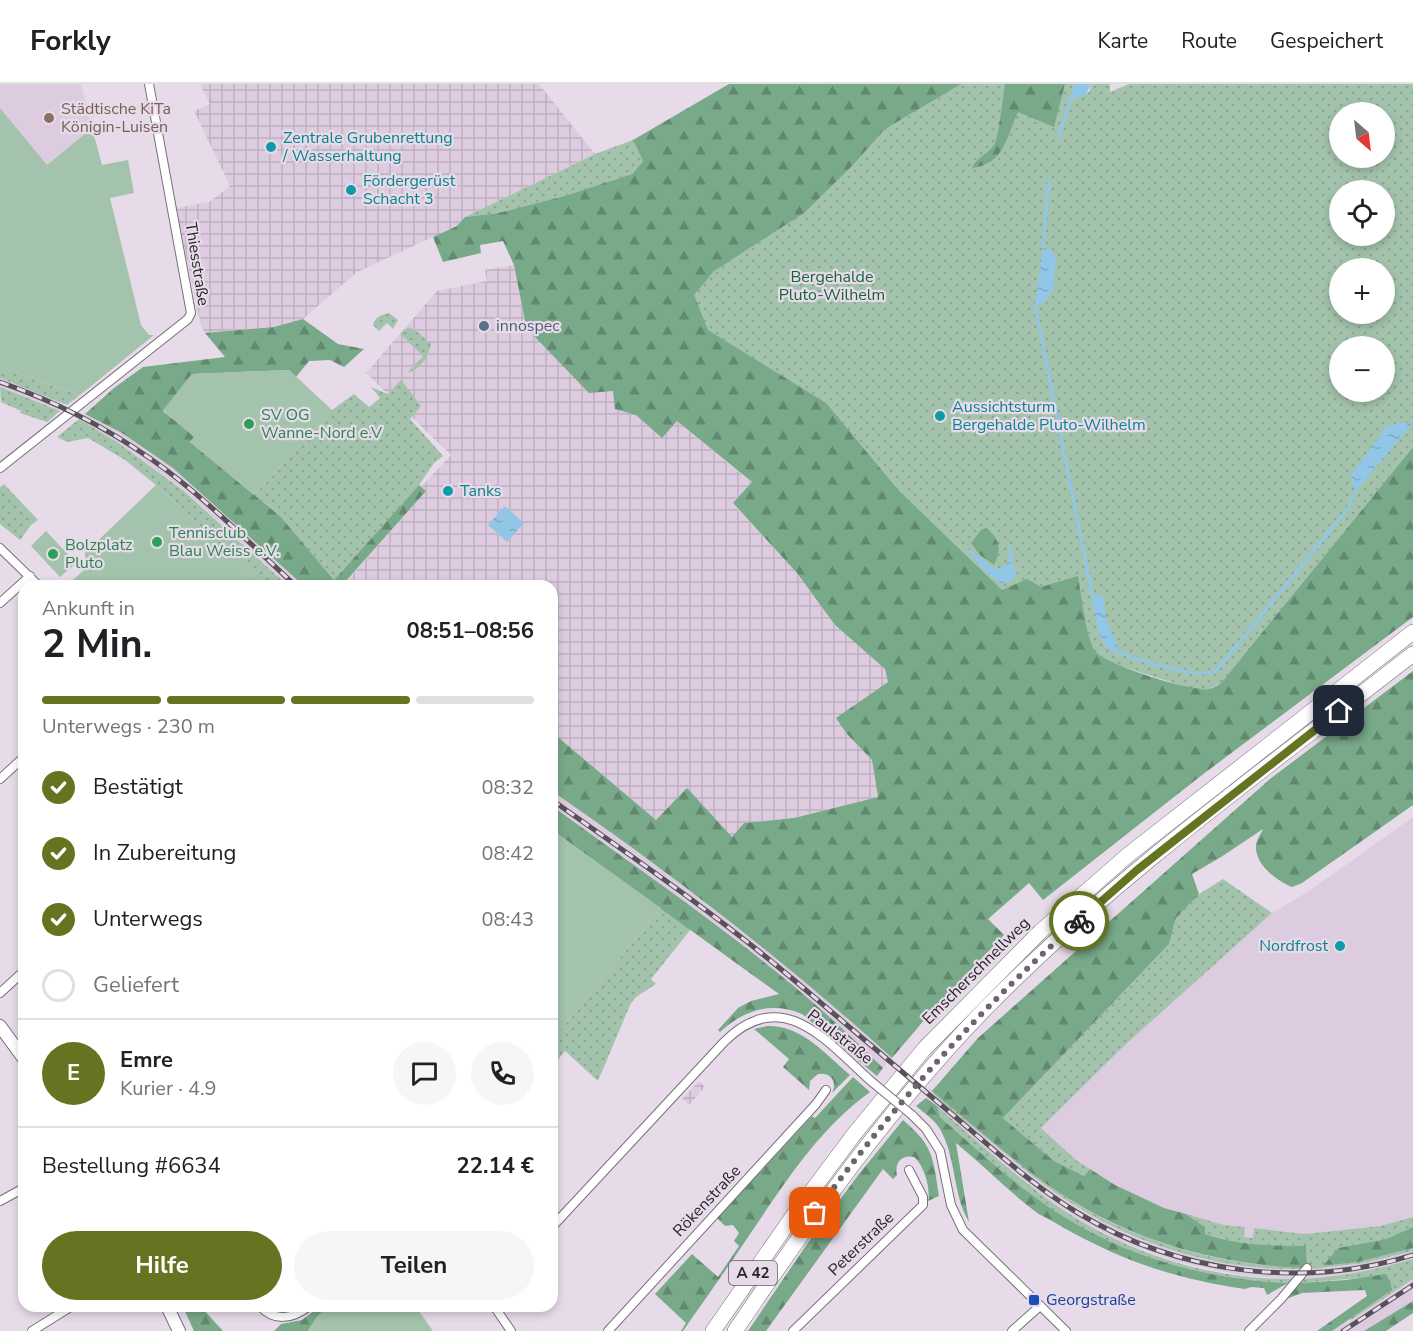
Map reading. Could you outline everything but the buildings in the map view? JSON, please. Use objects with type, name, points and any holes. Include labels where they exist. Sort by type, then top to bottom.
[{"type":"highway","name":"Emscherschnellweg","points":[[713,1331],[793,1216],[855,1133],[925,1048],[1040,933],[1128,855],[1413,632]]},
{"type":"highway","name":"Emscherschnellweg","points":[[735,1331],[803,1230],[852,1163],[934,1064],[990,1004],[1050,946],[1137,870],[1413,654]]},
{"type":"main road","points":[[0,1026],[18,1051]]},
{"type":"main road","points":[[170,1312],[179,1331]]},
{"type":"street","name":"Thiesstraße","points":[[0,468],[131,366],[188,319],[191,313],[149,84]]},
{"type":"street","points":[[0,548],[34,580]]},
{"type":"street","points":[[26,580],[30,576]]},
{"type":"street","points":[[0,603],[18,587]]},
{"type":"street","points":[[0,778],[18,762]]},
{"type":"street","points":[[0,993],[18,976]]},
{"type":"street","name":"Paulstraße","points":[[558,1221],[724,1042],[741,1027],[753,1021],[776,1017],[789,1018],[813,1030],[926,1129],[940,1151],[951,1205],[963,1230],[1066,1331]]},
{"type":"street","name":"Rökenstraße","points":[[608,1331],[816,1104],[826,1090]]},
{"type":"street","name":"Peterstraße","points":[[793,1331],[923,1205],[923,1197],[909,1170]]},
{"type":"street","points":[[0,1201],[18,1191]]},
{"type":"street","points":[[1249,1331],[1281,1299],[1307,1268]]},
{"type":"street","points":[[1012,1331],[1040,1306]]},
{"type":"street","points":[[32,1331],[62,1312]]},
{"type":"street","points":[[264,1312],[282,1318],[301,1312]]},
{"type":"street","points":[[498,1312],[511,1331]]},
{"type":"shaded area","name":"Städtische KiTa Königin-Luisen","points":[[0,84],[81,84],[92,128],[47,165],[0,108]]},
{"type":"shaded area","points":[[200,84],[539,84],[595,154],[465,217],[457,226],[357,272],[303,319],[274,327],[205,333],[201,326],[176,208],[209,202],[230,186],[194,111],[210,104]]},
{"type":"shaded area","points":[[514,265],[525,321],[541,325],[615,390],[677,421],[752,483],[733,504],[797,573],[835,625],[885,669],[888,682],[847,734],[872,760],[878,797],[793,818],[745,823],[732,837],[656,820],[558,737],[558,580],[348,580],[426,491],[421,487],[451,455],[366,373],[437,291],[487,281],[485,270]]},
{"type":"shaded area","points":[[0,378],[66,404],[57,408],[60,411],[0,387]]},
{"type":"shaded area","points":[[85,414],[122,433],[173,468],[297,580],[282,580],[184,490],[117,442],[79,419]]},
{"type":"shaded area","points":[[558,795],[720,912],[802,978],[892,1058],[883,1068],[850,1035],[712,922],[558,810]]},
{"type":"shaded area","points":[[1413,817],[1413,1217],[1380,1226],[1305,1234],[1255,1228],[1253,1238],[1244,1237],[1245,1227],[1224,1225],[1164,1208],[1115,1185],[1076,1160],[1041,1128],[1125,1045],[1272,913],[1309,891]]},
{"type":"shaded area","points":[[699,1081],[705,1087],[689,1105],[682,1099]]},
{"type":"shaded area","points":[[931,1092],[1049,1188],[1080,1209],[1117,1228],[1173,1249],[1211,1260],[1265,1268],[1302,1269],[1292,1279],[1239,1275],[1178,1262],[1119,1241],[1080,1220],[1038,1193],[926,1098]]},
{"type":"shaded area","points":[[1413,1251],[1413,1259],[1375,1270],[1350,1275],[1302,1279],[1312,1269],[1364,1263]]},
{"type":"shaded area","points":[[1413,1279],[1413,1301],[1364,1331],[1332,1331]]},
{"type":"green space","points":[[729,84],[961,84],[885,129],[852,166],[804,213],[714,271],[694,295],[708,330],[826,403],[899,491],[1002,590],[1027,579],[1041,587],[1078,576],[1084,616],[1092,646],[1096,652],[1116,664],[1150,677],[1200,689],[1209,689],[1221,683],[1413,447],[1413,617],[1202,775],[1043,900],[1029,883],[988,919],[1004,935],[931,1012],[892,1058],[852,1022],[726,919],[558,795],[558,737],[656,820],[687,788],[732,837],[744,823],[794,818],[878,797],[872,760],[847,734],[836,718],[888,682],[885,669],[835,625],[797,573],[733,503],[752,482],[677,421],[662,438],[636,415],[615,409],[613,391],[589,393],[534,336],[541,325],[525,321],[514,265],[503,241],[480,245],[481,253],[443,262],[433,237],[457,226],[465,217],[498,213],[564,196],[632,174],[643,161],[633,140]]},
{"type":"green space","name":"Bergehalde Pluto-Wilhelm","points":[[770,84],[1074,84],[1071,100],[1089,92],[1092,84],[1110,84],[1110,92],[1129,84],[1413,84],[1413,447],[1221,683],[1209,689],[1193,689],[1113,664],[754,483],[601,234]]},
{"type":"green space","points":[[1005,84],[1065,84],[1054,127],[1018,112],[1007,140],[997,155],[983,166],[972,168],[995,143]]},
{"type":"green space","points":[[0,108],[47,165],[92,128],[102,165],[128,160],[134,193],[110,198],[141,325],[149,335],[154,335],[80,395],[0,367]]},
{"type":"green space","points":[[633,140],[643,161],[632,174],[564,196],[498,213],[465,217],[595,154]]},
{"type":"green space","points":[[389,313],[398,320],[393,329],[387,323],[379,331],[373,325],[375,320]]},
{"type":"green space","points":[[303,319],[338,344],[364,349],[344,367],[330,360],[309,361],[296,377],[289,370],[192,374],[163,411],[195,437],[190,442],[281,517],[334,580],[297,580],[173,468],[122,433],[85,414],[114,388],[143,367],[225,357],[205,333],[274,327]]},
{"type":"green space","points":[[408,327],[431,344],[423,362],[416,369],[407,373],[423,356],[400,334]]},
{"type":"green space","points":[[0,367],[80,395],[67,405],[0,378]]},
{"type":"green space","name":"SV OG Wanne-Nord e.V","points":[[289,370],[332,410],[254,495],[190,442],[194,437],[163,410],[192,374]]},
{"type":"green space","points":[[401,380],[421,406],[410,419],[443,456],[434,463],[419,485],[334,580],[281,517],[254,495],[332,410],[354,394],[369,407],[380,398],[371,387],[388,394]]},
{"type":"green space","points":[[0,387],[60,411],[47,422],[20,413],[21,411],[1,402]]},
{"type":"green space","points":[[79,419],[117,442],[184,491],[281,580],[259,580],[156,485],[125,460],[88,438],[67,442],[57,437]]},
{"type":"green space","points":[[4,484],[38,520],[31,525],[20,540],[0,524],[0,487]]},
{"type":"green space","name":"Tennisclub Blau Weiss e.V.","points":[[156,485],[259,580],[73,580],[85,569],[85,553]]},
{"type":"green space","points":[[419,485],[426,491],[347,580],[334,580]]},
{"type":"green space","points":[[987,528],[995,537],[999,549],[994,565],[980,555],[971,543],[981,530]]},
{"type":"green space","name":"Bolzplatz Pluto","points":[[46,531],[76,563],[60,577],[31,546]]},
{"type":"green space","points":[[1413,671],[1413,805],[1302,883],[1292,887],[1273,876],[1259,859],[1256,844],[1263,829],[1192,874],[1199,894],[1176,918],[1169,944],[1003,1118],[1054,1161],[1084,1176],[1090,1169],[1115,1185],[1164,1208],[1186,1214],[1205,1227],[1205,1234],[1242,1243],[1306,1246],[1307,1264],[1302,1269],[1206,1255],[1145,1237],[1116,1224],[1088,1210],[1043,1181],[932,1091],[978,1038],[1270,779]]},
{"type":"green space","points":[[558,810],[724,931],[806,997],[883,1068],[877,1076],[802,1014],[791,1010],[769,1008],[758,1010],[739,1018],[720,1032],[718,1030],[738,1008],[751,1001],[779,994],[558,834]]},
{"type":"green space","points":[[558,834],[661,908],[558,1033]]},
{"type":"green space","points":[[1223,879],[1272,913],[1125,1045],[1041,1128],[1076,1160],[1090,1169],[1084,1176],[1054,1161],[1003,1118],[1169,944],[1176,918],[1199,894]]},
{"type":"green space","points":[[661,908],[691,929],[651,979],[656,984],[636,997],[630,1005],[598,1081],[565,1051],[558,1060],[558,1033]]},
{"type":"green space","points":[[767,1026],[791,1030],[802,1036],[850,1075],[832,1093],[834,1085],[832,1078],[826,1074],[818,1074],[810,1081],[809,1090],[783,1067],[789,1059],[754,1029]]},
{"type":"green space","points":[[853,1077],[870,1092],[833,1124],[816,1143],[681,1331],[686,1323],[655,1294],[692,1254],[718,1277],[739,1246],[734,1241],[739,1233],[733,1225],[725,1226],[717,1218],[812,1116],[815,1118]]},
{"type":"green space","points":[[929,1088],[1033,1173],[1080,1206],[1106,1220],[1159,1242],[1214,1257],[1243,1263],[1302,1269],[1273,1269],[1216,1261],[1159,1246],[1106,1223],[1041,1182],[944,1104]]},
{"type":"green space","points":[[926,1098],[937,1106],[940,1117],[1005,1174],[1057,1212],[1087,1230],[1151,1258],[1184,1268],[1218,1275],[1288,1283],[1267,1295],[1264,1288],[1245,1289],[1192,1279],[1122,1256],[1038,1213],[956,1143],[969,1222],[940,1129],[916,1106]]},
{"type":"green space","points":[[937,1106],[1038,1192],[1095,1229],[1126,1244],[1191,1266],[1224,1274],[1292,1279],[1288,1283],[1253,1280],[1184,1268],[1151,1258],[1087,1230],[1056,1212],[1005,1174],[940,1117]]},
{"type":"green space","points":[[903,1120],[921,1138],[930,1153],[939,1196],[928,1201],[926,1177],[914,1157],[910,1156],[900,1160],[897,1175],[893,1179],[883,1169],[766,1331],[748,1331],[807,1244]]},
{"type":"green space","points":[[1186,1214],[1224,1225],[1245,1227],[1244,1237],[1253,1238],[1254,1228],[1305,1234],[1380,1226],[1413,1217],[1413,1227],[1386,1239],[1338,1248],[1324,1266],[1358,1262],[1413,1248],[1413,1251],[1364,1263],[1312,1269],[1307,1264],[1306,1246],[1255,1244],[1217,1238],[1205,1234],[1205,1227]]},
{"type":"green space","points":[[1413,1227],[1413,1248],[1358,1262],[1323,1266],[1338,1248],[1386,1239]]},
{"type":"green space","points":[[1413,1259],[1413,1279],[1351,1320],[1350,1318],[1392,1290],[1361,1278],[1298,1283],[1302,1279],[1331,1277]]},
{"type":"green space","points":[[1386,1274],[1392,1290],[1332,1331],[1317,1331],[1367,1296],[1365,1290],[1302,1293],[1286,1299],[1298,1283],[1346,1280]]},
{"type":"green space","points":[[1413,1301],[1413,1313],[1386,1331],[1364,1331]]},
{"type":"green space","points":[[185,1312],[206,1312],[223,1331],[194,1331]]},
{"type":"green space","points":[[312,1312],[322,1312],[308,1331],[274,1331],[281,1324],[302,1320]]},
{"type":"green space","points":[[322,1312],[420,1312],[433,1331],[308,1331]]},
{"type":"water","points":[[1074,84],[1092,84],[1085,95],[1070,100]]},
{"type":"water","points":[[1043,247],[1052,251],[1056,258],[1053,292],[1042,304],[1035,305]]},
{"type":"water","points":[[1402,422],[1412,424],[1355,492],[1351,475],[1387,426]]},
{"type":"water","points":[[505,506],[524,523],[507,542],[488,525]]},
{"type":"water","points":[[1009,543],[1013,554],[1012,565],[1017,572],[1011,581],[1001,584],[981,567],[965,546],[995,569],[1007,563]]},
{"type":"water","points":[[1092,595],[1103,596],[1107,622],[1118,647],[1115,653],[1100,635]]},
{"type":"waterway","points":[[1059,137],[1070,100]]},
{"type":"waterway","points":[[1043,247],[1049,180]]},
{"type":"waterway","points":[[1035,305],[1092,595]]},
{"type":"waterway","points":[[1116,651],[1182,671],[1195,673],[1216,671],[1350,506],[1355,492]]},
{"type":"railway","points":[[0,382],[78,415],[151,459],[208,504],[290,580]]},
{"type":"railway","points":[[558,804],[675,887],[765,956],[1026,1177],[1078,1213],[1156,1250],[1198,1262],[1241,1270],[1284,1273],[1328,1272],[1371,1266],[1413,1255]]},
{"type":"railway","points":[[1343,1331],[1413,1285]]},
{"type":"way so far","points":[[815,1213],[890,1115],[934,1064],[990,1004],[1079,921]]},
{"type":"place","name":"Städtische KiTa Königin-Luisen","points":[[49,118]]},
{"type":"place","name":"Zentrale Grubenrettung / Wasserhaltung","points":[[271,147]]},
{"type":"place","name":"Fördergerüst Schacht 3","points":[[351,190]]},
{"type":"place","name":"innospec","points":[[484,326]]},
{"type":"place","name":"Aussichtsturm Bergehalde Pluto-Wilhelm","points":[[940,416]]},
{"type":"place","name":"SV OG Wanne-Nord e.V","points":[[249,424]]},
{"type":"place","name":"Tanks","points":[[448,491]]},
{"type":"place","name":"Tennisclub Blau Weiss e.V.","points":[[157,542]]},
{"type":"place","name":"Bolzplatz Pluto","points":[[53,554]]},
{"type":"place","name":"Nordfrost","points":[[1340,946]]},
{"type":"place","name":"Georgstraße","points":[[1034,1300]]},
{"type":"route","points":[[1079,921],[1137,870],[1339,711]]}]
